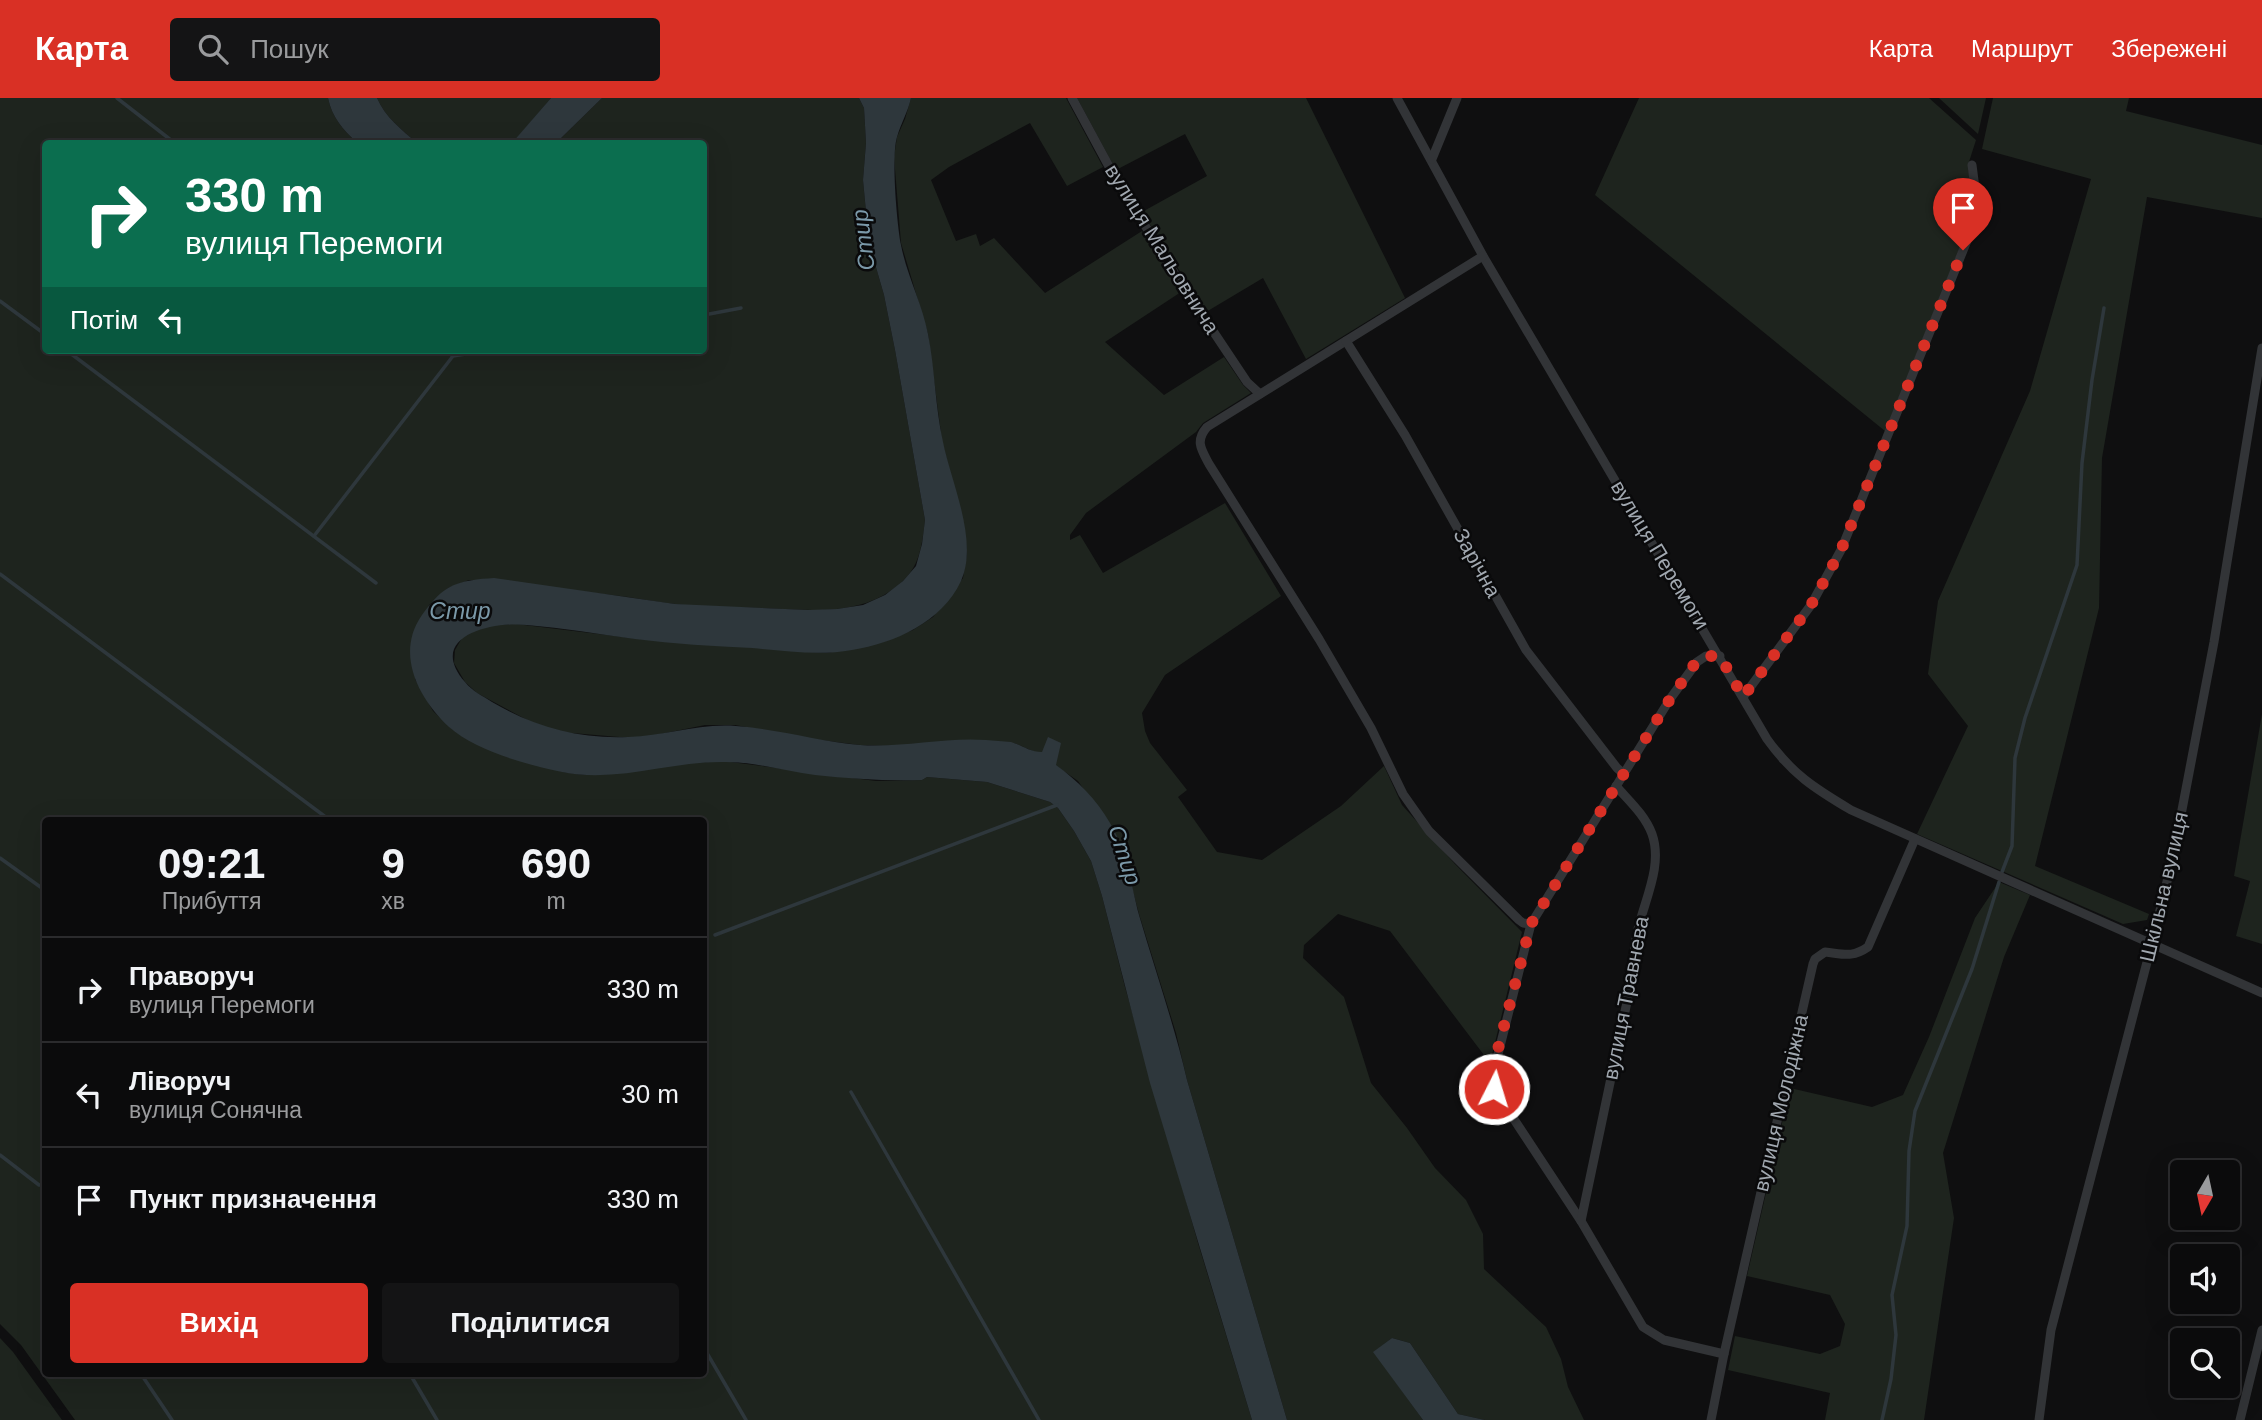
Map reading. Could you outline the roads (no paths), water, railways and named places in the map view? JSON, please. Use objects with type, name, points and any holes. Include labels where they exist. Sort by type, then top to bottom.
[{"type":"street","name":"вулиця Мальовнича","points":[[1072,98],[1112,172],[1175,274],[1247,382],[1260,394]]},
{"type":"street","name":"вулиця Перемоги","points":[[1397,98],[1483,256],[1767,739],[1794,773],[1851,810],[2262,993]]},
{"type":"street","points":[[1432,159],[1457,98]]},
{"type":"street","points":[[1743,697],[1811,605],[1841,550],[1973,226],[1978,211],[1972,165]]},
{"type":"street","points":[[1483,256],[1207,427],[1199,440],[1199,447],[1319,639],[1371,728],[1403,794],[1429,831],[1519,920],[1531,924]]},
{"type":"street","name":"Зарічна","points":[[1346,341],[1405,435],[1526,650],[1624,774]]},
{"type":"street","name":"Шкільна вулиця","points":[[2039,1420],[2051,1330],[2172,857],[2211,655],[2262,348]]},
{"type":"street","points":[[1720,656],[1706,656],[1696,662],[1670,699],[1531,924],[1492,1078],[1494,1089],[1581,1222],[1643,1327],[1664,1340],[1724,1354]]},
{"type":"street","name":"вулиця Травнева","points":[[1581,1222],[1632,978],[1635,940],[1655,864],[1652,835],[1645,820],[1616,786]]},
{"type":"street","name":"вулиця Молодіжна","points":[[1711,1420],[1813,964],[1815,959],[1825,952],[1850,955],[1858,954],[1868,947],[1915,839]]},
{"type":"street","points":[[2240,1420],[2262,1330]]},
{"type":"water","points":[[328,98],[377,98],[389,117],[414,140],[354,140],[335,117]]},
{"type":"water","points":[[551,98],[602,98],[559,140],[515,140]]},
{"type":"water","name":"Стир","points":[[859,98],[911,98],[895,147],[896,207],[904,256],[928,334],[940,428],[965,530],[966,565],[953,595],[930,619],[916,628],[884,642],[840,652],[679,644],[513,624],[482,629],[468,635],[458,643],[453,653],[455,666],[471,688],[508,711],[557,730],[592,736],[642,736],[695,728],[736,726],[860,745],[986,740],[1011,742],[1042,752],[1048,737],[1061,743],[1056,765],[1093,798],[1110,823],[1125,856],[1139,915],[1287,1420],[1252,1420],[1150,1083],[1091,861],[1058,808],[1050,802],[987,782],[927,777],[922,780],[842,778],[733,762],[701,763],[622,774],[582,775],[562,772],[503,756],[460,736],[428,703],[414,674],[410,644],[422,615],[444,590],[477,579],[494,578],[675,604],[808,610],[863,605],[885,595],[916,566],[925,520],[884,295],[869,243],[863,180],[866,143],[864,108]]},
{"type":"water","points":[[1392,1338],[1410,1343],[1458,1414],[1485,1420],[1423,1420],[1373,1352]]},
{"type":"waterway","points":[[117,98],[171,140]]},
{"type":"waterway","points":[[0,301],[42,332]]},
{"type":"waterway","points":[[707,314],[741,308]]},
{"type":"waterway","points":[[2002,872],[2012,846],[2015,758],[2025,718],[2077,565],[2082,463],[2104,308]]},
{"type":"waterway","points":[[71,354],[376,583]]},
{"type":"waterway","points":[[314,536],[453,356],[466,354]]},
{"type":"waterway","points":[[0,574],[326,817]]},
{"type":"waterway","points":[[715,935],[1057,805]]},
{"type":"waterway","points":[[0,858],[42,888]]},
{"type":"waterway","points":[[1882,1420],[1891,1379],[1896,1335],[1892,1295],[1907,1226],[1909,1151],[1915,1111],[1972,969],[1999,882]]},
{"type":"waterway","points":[[851,1092],[1039,1420]]},
{"type":"waterway","points":[[0,1155],[42,1185]]},
{"type":"waterway","points":[[707,1353],[746,1420]]},
{"type":"waterway","points":[[143,1377],[172,1420]]},
{"type":"waterway","points":[[412,1377],[437,1420]]}]
